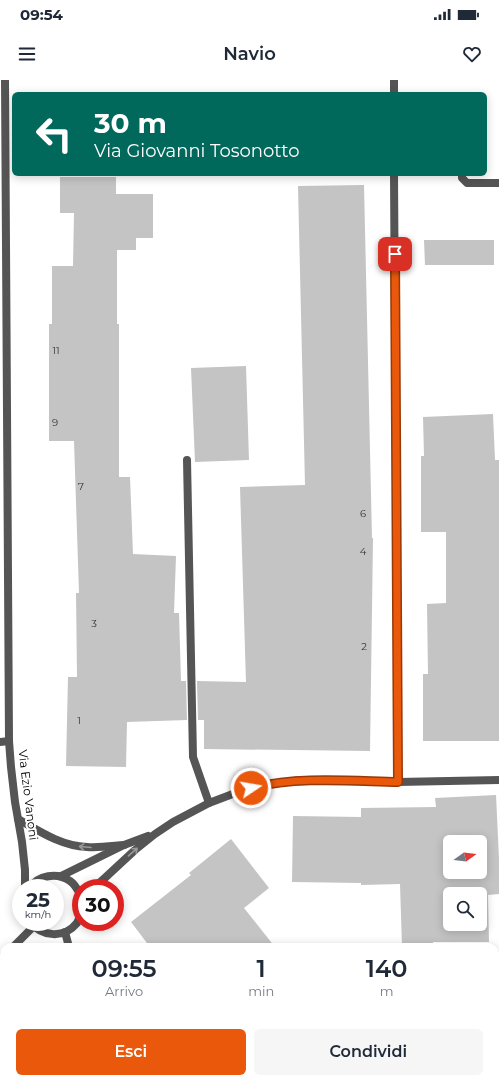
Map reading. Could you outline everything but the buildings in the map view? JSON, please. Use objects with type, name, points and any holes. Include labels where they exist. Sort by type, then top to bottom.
[{"type":"street","name":"Via Ezio Vanoni","points":[[5,80],[3,427],[9,741],[11,767],[22,842],[25,879]]},
{"type":"street","points":[[394,80],[394,92]]},
{"type":"street","points":[[394,176],[398,782]]},
{"type":"street","points":[[462,176],[467,183],[499,183]]},
{"type":"street","points":[[187,460],[193,757],[210,802]]},
{"type":"street","points":[[0,742],[9,741]]},
{"type":"street","points":[[104,879],[135,850],[173,822],[210,802],[264,785],[301,780],[398,782],[499,780]]},
{"type":"street","points":[[18,819],[50,838],[68,844],[87,848],[124,845]]},
{"type":"street","points":[[61,876],[124,845],[155,834]]},
{"type":"street","points":[[39,879],[50,875],[61,876],[72,883]]},
{"type":"street","points":[[41,931],[44,933],[56,935],[65,932],[72,927]]},
{"type":"street","points":[[16,943],[26,931]]},
{"type":"street","points":[[65,932],[68,943]]},
{"type":"route","points":[[251,788],[301,780],[398,782],[395,254]]}]
